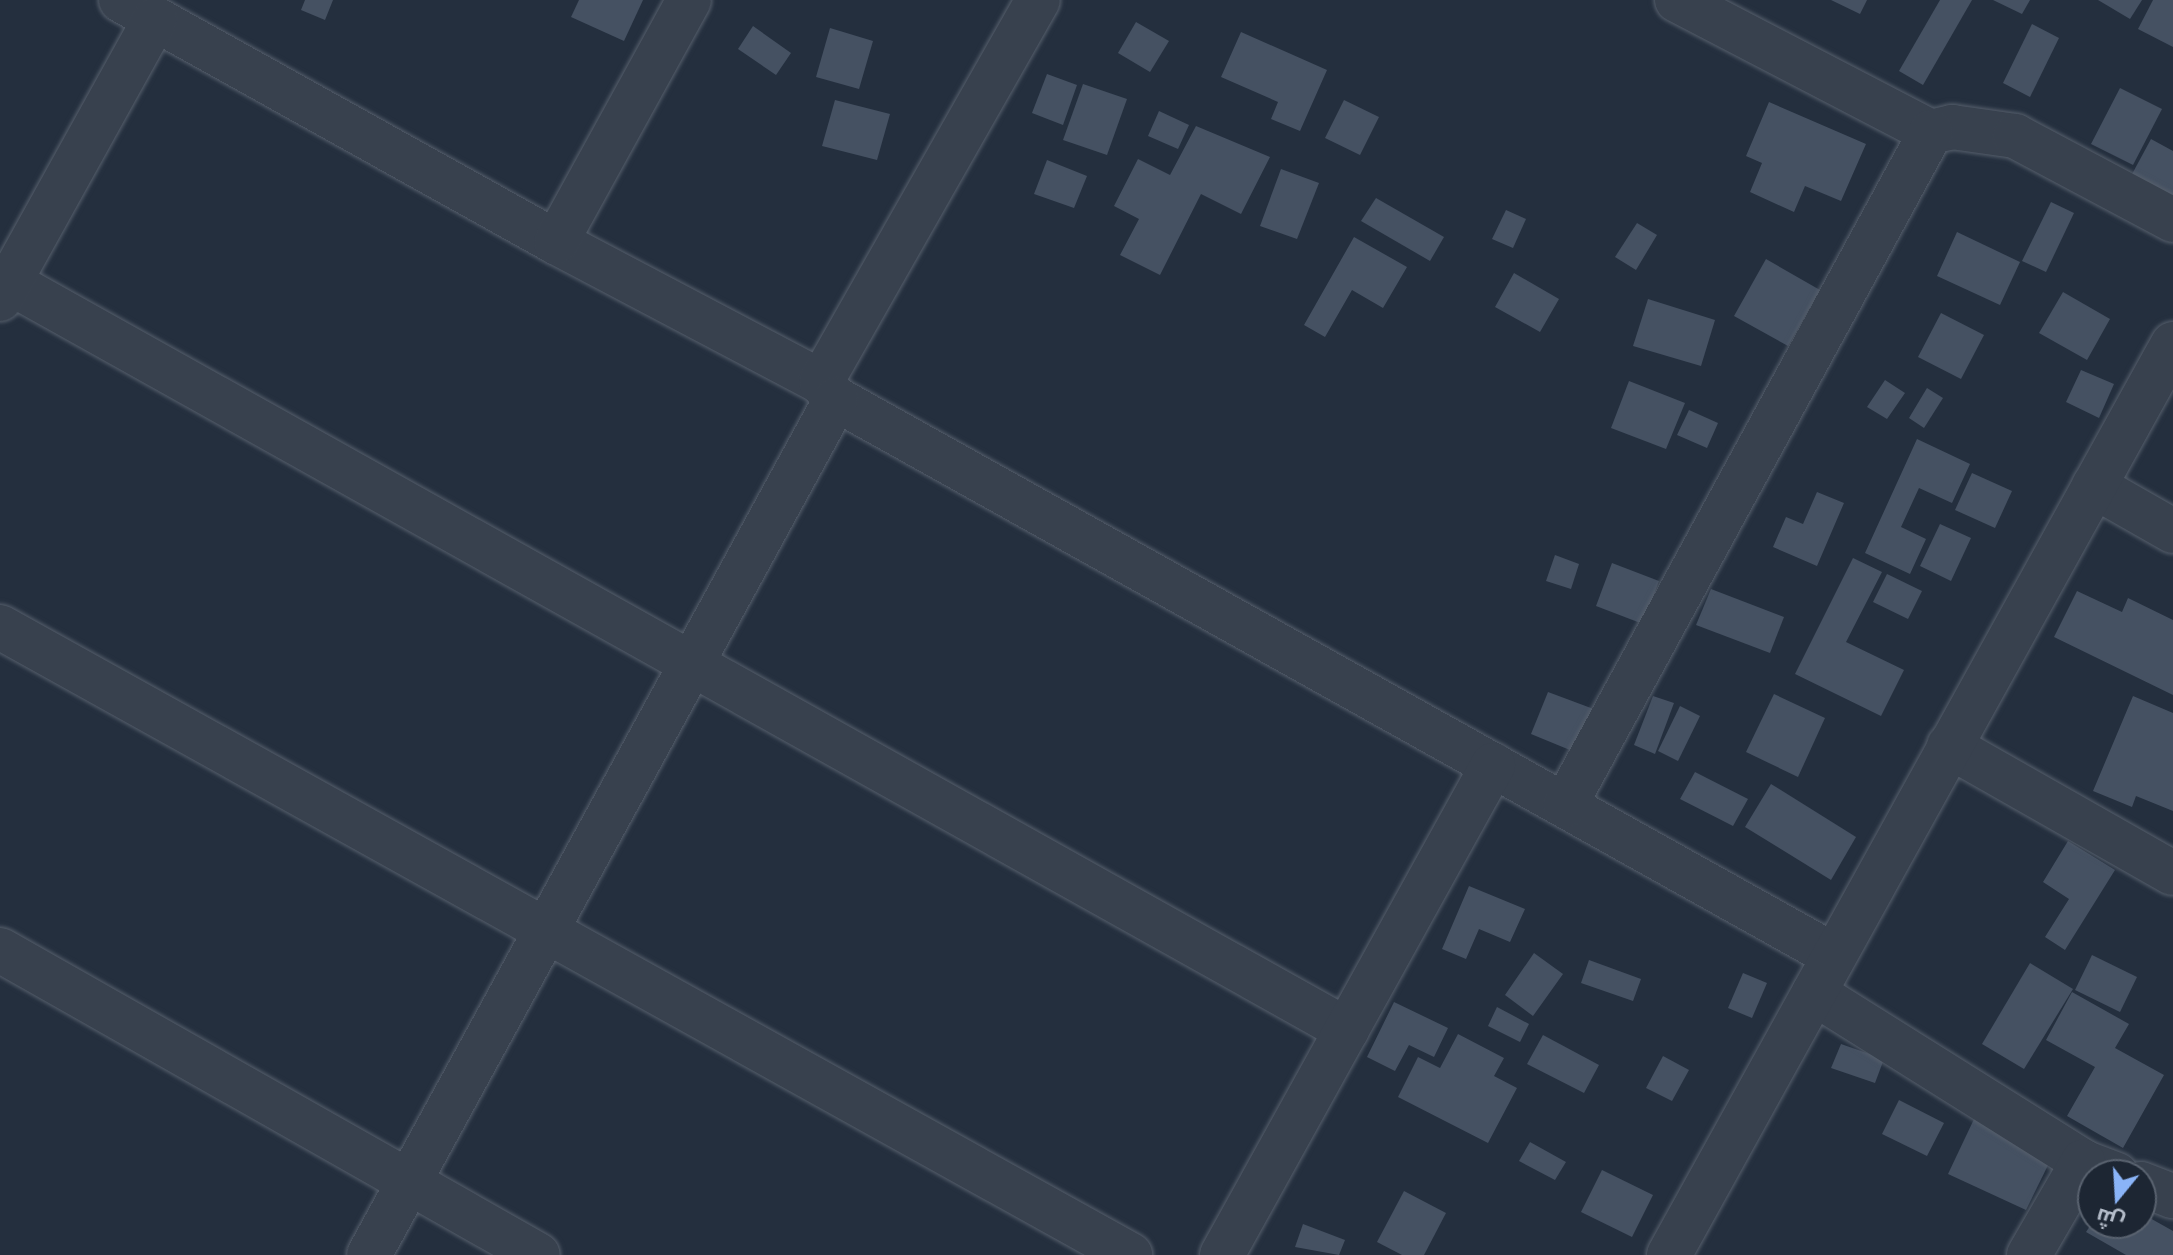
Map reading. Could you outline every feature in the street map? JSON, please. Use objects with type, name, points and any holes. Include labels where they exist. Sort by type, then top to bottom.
[{"type":"street","points":[[556,242],[689,0]]},
{"type":"street","points":[[369,1255],[544,930],[692,666],[829,390],[1038,0]]},
{"type":"street","points":[[1677,0],[1931,132],[1952,127],[2015,136],[2173,220]]},
{"type":"street","points":[[1347,1030],[3,286],[138,10],[829,390],[1833,955]]},
{"type":"street","points":[[1565,805],[1931,132]]},
{"type":"street","points":[[1669,1255],[2173,344]]},
{"type":"street","points":[[2094,486],[2173,531]]},
{"type":"street","points":[[0,627],[1130,1255]]},
{"type":"street","points":[[1949,746],[2173,873]]},
{"type":"street","points":[[1222,1255],[1493,765]]},
{"type":"street","points":[[0,950],[538,1255]]},
{"type":"street","points":[[1814,993],[2084,1159]]},
{"type":"street","points":[[2029,1255],[2077,1197]]},
{"type":"building","points":[[305,0],[333,0],[325,20],[301,10]]},
{"type":"building","points":[[579,0],[643,0],[624,41],[571,17]]},
{"type":"building","points":[[1831,0],[1867,0],[1860,14]]},
{"type":"building","points":[[1940,0],[1972,0],[1923,85],[1899,71]]},
{"type":"building","points":[[1993,0],[2030,0],[2022,14]]},
{"type":"building","points":[[2098,0],[2142,0],[2130,19]]},
{"type":"building","points":[[2153,0],[2173,0],[2173,47],[2138,29]]},
{"type":"building","points":[[1136,22],[1169,41],[1150,72],[1118,53]]},
{"type":"building","points":[[2032,24],[2059,38],[2030,97],[2003,83]]},
{"type":"building","points":[[753,26],[791,53],[776,75],[738,49]]},
{"type":"building","points":[[830,28],[873,41],[859,89],[816,77]]},
{"type":"building","points":[[1241,32],[1327,70],[1300,131],[1271,119],[1278,102],[1221,77]]},
{"type":"building","points":[[1047,74],[1077,85],[1063,125],[1032,113]]},
{"type":"building","points":[[1083,84],[1127,99],[1107,155],[1063,140]]},
{"type":"building","points":[[2120,88],[2162,109],[2133,165],[2091,144]]},
{"type":"building","points":[[835,100],[890,114],[877,160],[822,146]]},
{"type":"building","points":[[1344,100],[1379,117],[1360,155],[1325,138]]},
{"type":"building","points":[[1769,102],[1866,144],[1841,201],[1805,186],[1794,212],[1750,192],[1762,163],[1746,156]]},
{"type":"building","points":[[1159,111],[1189,125],[1178,149],[1148,136]]},
{"type":"building","points":[[1196,126],[1270,157],[1241,214],[1201,194],[1160,275],[1120,255],[1139,219],[1114,206],[1138,159],[1170,175]]},
{"type":"building","points":[[2151,139],[2173,151],[2173,197],[2131,176]]},
{"type":"building","points":[[1047,160],[1087,176],[1074,208],[1034,194]]},
{"type":"building","points":[[1281,169],[1319,183],[1297,239],[1260,226]]},
{"type":"building","points":[[1376,198],[1444,237],[1430,261],[1361,221]]},
{"type":"building","points":[[2051,202],[2074,213],[2046,272],[2022,261]]},
{"type":"building","points":[[1506,210],[1526,219],[1513,248],[1492,239]]},
{"type":"building","points":[[1637,223],[1657,235],[1636,270],[1615,257]]},
{"type":"building","points":[[1957,232],[2020,262],[2000,305],[1937,276]]},
{"type":"building","points":[[1354,237],[1407,267],[1383,308],[1352,290],[1325,337],[1304,325]]},
{"type":"building","points":[[1766,259],[1820,290],[1788,346],[1734,316]]},
{"type":"building","points":[[1514,273],[1559,299],[1540,332],[1495,307]]},
{"type":"building","points":[[2063,292],[2110,319],[2087,360],[2039,333]]},
{"type":"building","points":[[1648,299],[1715,320],[1701,366],[1633,346]]},
{"type":"building","points":[[1941,313],[1984,335],[1961,379],[1918,357]]},
{"type":"building","points":[[2081,370],[2114,384],[2099,418],[2066,402]]},
{"type":"building","points":[[1885,380],[1905,393],[1887,419],[1867,407]]},
{"type":"building","points":[[1629,381],[1685,403],[1666,449],[1611,428]]},
{"type":"building","points":[[1927,388],[1943,398],[1924,428],[1909,418]]},
{"type":"building","points":[[1689,410],[1718,423],[1707,448],[1677,435]]},
{"type":"building","points":[[1917,439],[1970,464],[1952,503],[1919,488],[1901,527],[1926,539],[1910,574],[1865,553]]},
{"type":"building","points":[[1972,473],[2012,491],[1995,528],[1955,510]]},
{"type":"building","points":[[1817,492],[1844,503],[1817,566],[1773,547],[1786,517],[1803,524]]},
{"type":"building","points":[[1940,524],[1971,538],[1951,581],[1920,566]]},
{"type":"building","points":[[1555,555],[1579,564],[1571,589],[1546,581]]},
{"type":"building","points":[[1853,558],[1882,572],[1846,642],[1904,670],[1881,716],[1795,674]]},
{"type":"building","points":[[1612,563],[1659,581],[1643,624],[1596,606]]},
{"type":"building","points":[[1887,574],[1922,591],[1908,619],[1873,602]]},
{"type":"building","points":[[1711,589],[1784,617],[1770,653],[1696,625]]},
{"type":"building","points":[[2077,591],[2122,612],[2128,598],[2173,620],[2173,695],[2054,637]]},
{"type":"building","points":[[1548,692],[1599,711],[1582,755],[1531,734]]},
{"type":"building","points":[[1774,694],[1825,718],[1798,777],[1746,752]]},
{"type":"building","points":[[1653,696],[1674,703],[1655,754],[1634,745]]},
{"type":"building","points":[[2133,696],[2173,713],[2173,811],[2136,796],[2132,807],[2093,791]]},
{"type":"building","points":[[1680,706],[1700,716],[1678,761],[1658,751]]},
{"type":"building","points":[[1695,772],[1748,799],[1733,826],[1680,799]]},
{"type":"building","points":[[1771,784],[1856,837],[1831,880],[1745,827]]},
{"type":"building","points":[[2068,841],[2115,870],[2065,950],[2045,937],[2069,899],[2043,882]]},
{"type":"building","points":[[1469,886],[1525,909],[1510,942],[1479,929],[1466,959],[1442,949]]},
{"type":"building","points":[[1534,953],[1563,974],[1533,1016],[1505,995]]},
{"type":"building","points":[[2092,955],[2137,977],[2120,1012],[2075,990]]},
{"type":"building","points":[[1589,960],[1641,979],[1633,1001],[1581,983]]},
{"type":"building","points":[[2030,963],[2073,989],[2024,1069],[1982,1044]]},
{"type":"building","points":[[1743,973],[1767,983],[1752,1018],[1728,1008]]},
{"type":"building","points":[[2072,992],[2129,1024],[2115,1048],[2164,1075],[2123,1148],[2067,1116],[2095,1067],[2046,1040]]},
{"type":"building","points":[[1394,1002],[1448,1028],[1434,1057],[1409,1045],[1395,1071],[1367,1057]]},
{"type":"building","points":[[1497,1007],[1529,1024],[1520,1042],[1488,1026]]},
{"type":"building","points":[[1458,1034],[1504,1058],[1494,1076],[1517,1088],[1488,1143],[1398,1097],[1418,1057],[1440,1068]]},
{"type":"building","points":[[1543,1035],[1599,1065],[1584,1093],[1527,1064]]},
{"type":"building","points":[[1841,1044],[1884,1059],[1875,1083],[1831,1068]]},
{"type":"building","points":[[1663,1056],[1689,1070],[1672,1101],[1646,1088]]},
{"type":"building","points":[[1899,1100],[1944,1123],[1927,1156],[1882,1134]]},
{"type":"building","points":[[1975,1117],[2053,1155],[2026,1210],[1948,1174]]},
{"type":"building","points":[[1530,1142],[1566,1162],[1555,1180],[1519,1161]]},
{"type":"building","points":[[1602,1170],[1653,1195],[1632,1237],[1581,1212]]},
{"type":"building","points":[[1404,1191],[1446,1213],[1424,1255],[1402,1255],[1377,1242]]},
{"type":"building","points":[[2157,1222],[2173,1231],[2173,1255],[2126,1255],[2098,1239],[2157,1239]]},
{"type":"building","points":[[1303,1224],[1345,1240],[1339,1255],[1295,1247]]}]
